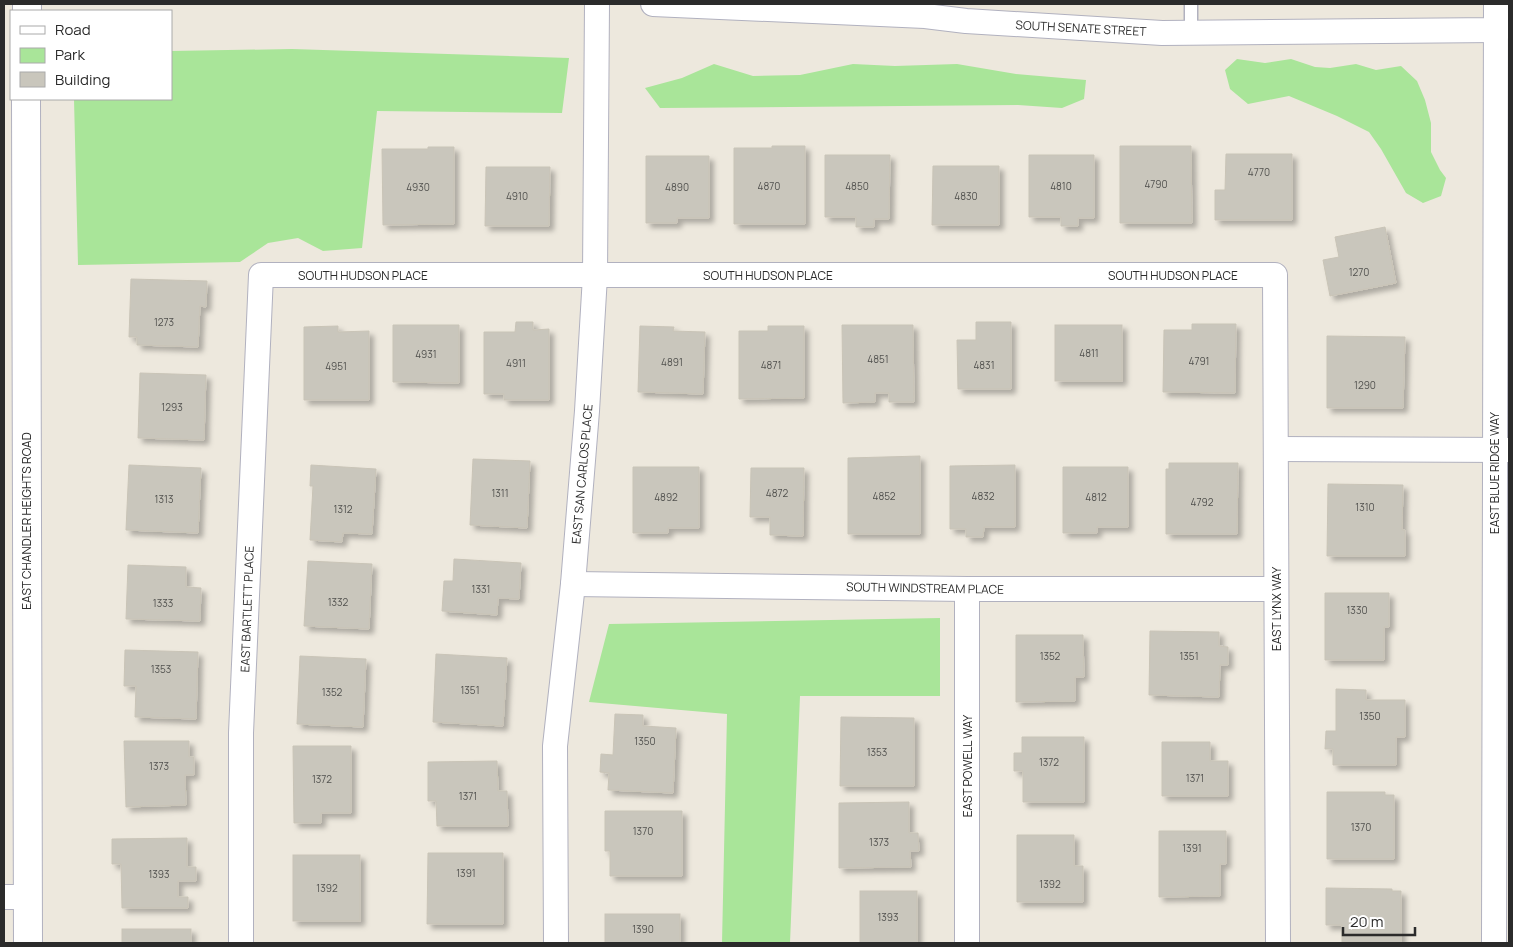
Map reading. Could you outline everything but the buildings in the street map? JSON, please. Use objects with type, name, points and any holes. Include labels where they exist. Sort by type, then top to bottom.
[{"type":"main road","name":"EAST CHANDLER HEIGHTS ROAD","points":[[26,100],[16,897],[28,943]]},
{"type":"street","name":"EAST SAN CARLOS PLACE","points":[[556,943],[556,746],[573,584],[587,411],[595,276],[597,4]]},
{"type":"street","name":"SOUTH SENATE STREET","points":[[653,4],[925,10],[976,22],[1162,32],[1502,27]]},
{"type":"street","name":"EAST BLUE RIDGE WAY","points":[[1494,943],[1502,450],[1502,27],[1496,4]]},
{"type":"street","name":"SOUTH HUDSON PLACE","points":[[261,275],[1275,275]]},
{"type":"street","name":"EAST BARTLETT PLACE","points":[[241,943],[241,733],[261,275]]},
{"type":"street","name":"EAST LYNX WAY","points":[[1275,275],[1278,943]]},
{"type":"street","points":[[1276,450],[1502,450]]},
{"type":"street","name":"SOUTH WINDSTREAM PLACE","points":[[573,584],[967,589],[1276,589]]},
{"type":"street","name":"EAST POWELL WAY","points":[[967,589],[967,943]]},
{"type":"lane","points":[[1191,4],[1191,32]]},
{"type":"green space","points":[[292,49],[569,58],[562,113],[377,111],[362,248],[323,251],[298,238],[268,243],[240,262],[78,265],[74,100],[172,100],[172,51]]},
{"type":"green space","points":[[1237,59],[1265,63],[1291,59],[1315,67],[1330,68],[1356,64],[1376,70],[1401,66],[1417,81],[1425,100],[1431,123],[1431,152],[1446,178],[1441,196],[1423,203],[1406,193],[1369,132],[1337,116],[1289,96],[1248,104],[1230,89],[1225,70]]},
{"type":"green space","points":[[714,64],[753,76],[800,75],[853,64],[895,66],[957,64],[1016,74],[1086,80],[1084,99],[1062,108],[1018,105],[660,108],[645,88],[682,78]]},
{"type":"green space","points":[[940,618],[940,696],[800,696],[790,943],[722,943],[727,714],[589,702],[609,624]]}]
